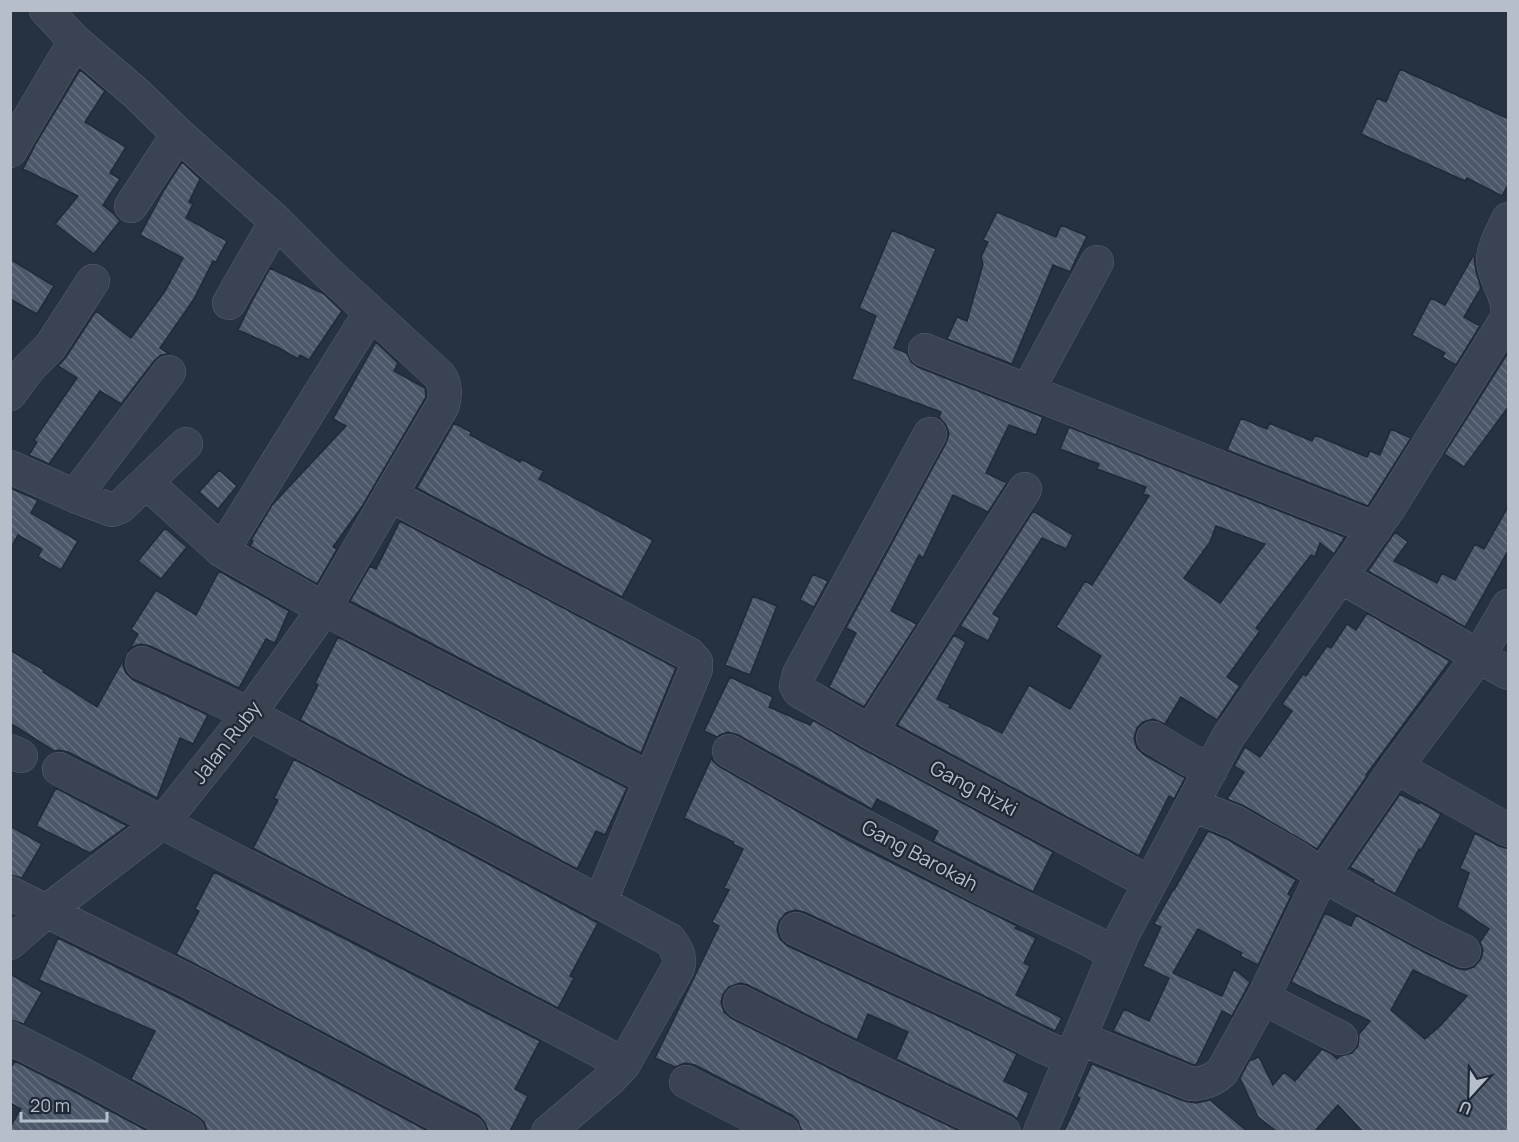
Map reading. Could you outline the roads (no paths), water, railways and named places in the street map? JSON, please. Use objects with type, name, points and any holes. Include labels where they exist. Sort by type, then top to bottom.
[{"type":"street","points":[[46,10],[75,41],[137,94],[178,134],[276,221],[370,312],[222,551]]},
{"type":"street","points":[[10,151],[75,41]]},
{"type":"street","points":[[131,206],[178,134]]},
{"type":"street","points":[[1040,1131],[1123,934],[1228,737],[1326,595],[1375,529],[1507,318],[1506,297],[1493,259],[1509,219]]},
{"type":"street","points":[[229,303],[276,221]]},
{"type":"street","points":[[1028,390],[1097,262]]},
{"type":"street","points":[[10,394],[29,368],[50,346],[93,281]]},
{"type":"street","name":"Jalan Ruby","points":[[10,943],[48,910],[164,822],[249,714],[324,609],[443,405],[445,386],[439,375],[370,312]]},
{"type":"street","points":[[925,350],[1375,529]]},
{"type":"street","points":[[75,496],[169,372]]},
{"type":"street","name":"Gang Rizki","points":[[930,434],[799,674],[796,686],[799,691],[870,732],[1150,883]]},
{"type":"street","points":[[10,466],[75,496],[112,510],[117,509],[186,444]]},
{"type":"street","points":[[870,732],[1025,489]]},
{"type":"street","points":[[157,492],[222,551],[324,609],[650,779]]},
{"type":"street","points":[[390,495],[692,656],[696,662],[696,669],[600,903]]},
{"type":"street","points":[[1341,577],[1509,673]]},
{"type":"street","points":[[796,929],[1044,1047],[1075,1048],[1191,1084],[1199,1084],[1215,1078],[1222,1072],[1263,998],[1322,876],[1396,767],[1479,656],[1509,606]]},
{"type":"street","points":[[142,663],[249,714],[670,940],[680,960],[678,968],[624,1064],[609,1080],[548,1131]]},
{"type":"street","points":[[1153,738],[1211,770]]},
{"type":"street","name":"Gang Barokah","points":[[729,751],[833,810],[1114,954]]},
{"type":"street","points":[[1396,767],[1509,830]]},
{"type":"street","points":[[59,769],[624,1064]]},
{"type":"street","points":[[1193,805],[1235,822],[1296,857],[1322,876],[1464,951]]},
{"type":"street","points":[[10,892],[188,981],[469,1131]]},
{"type":"street","points":[[1263,998],[1341,1038]]},
{"type":"street","points":[[740,1002],[1004,1131]]},
{"type":"street","points":[[10,1038],[188,1131]]},
{"type":"street","points":[[686,1082],[783,1131]]}]
